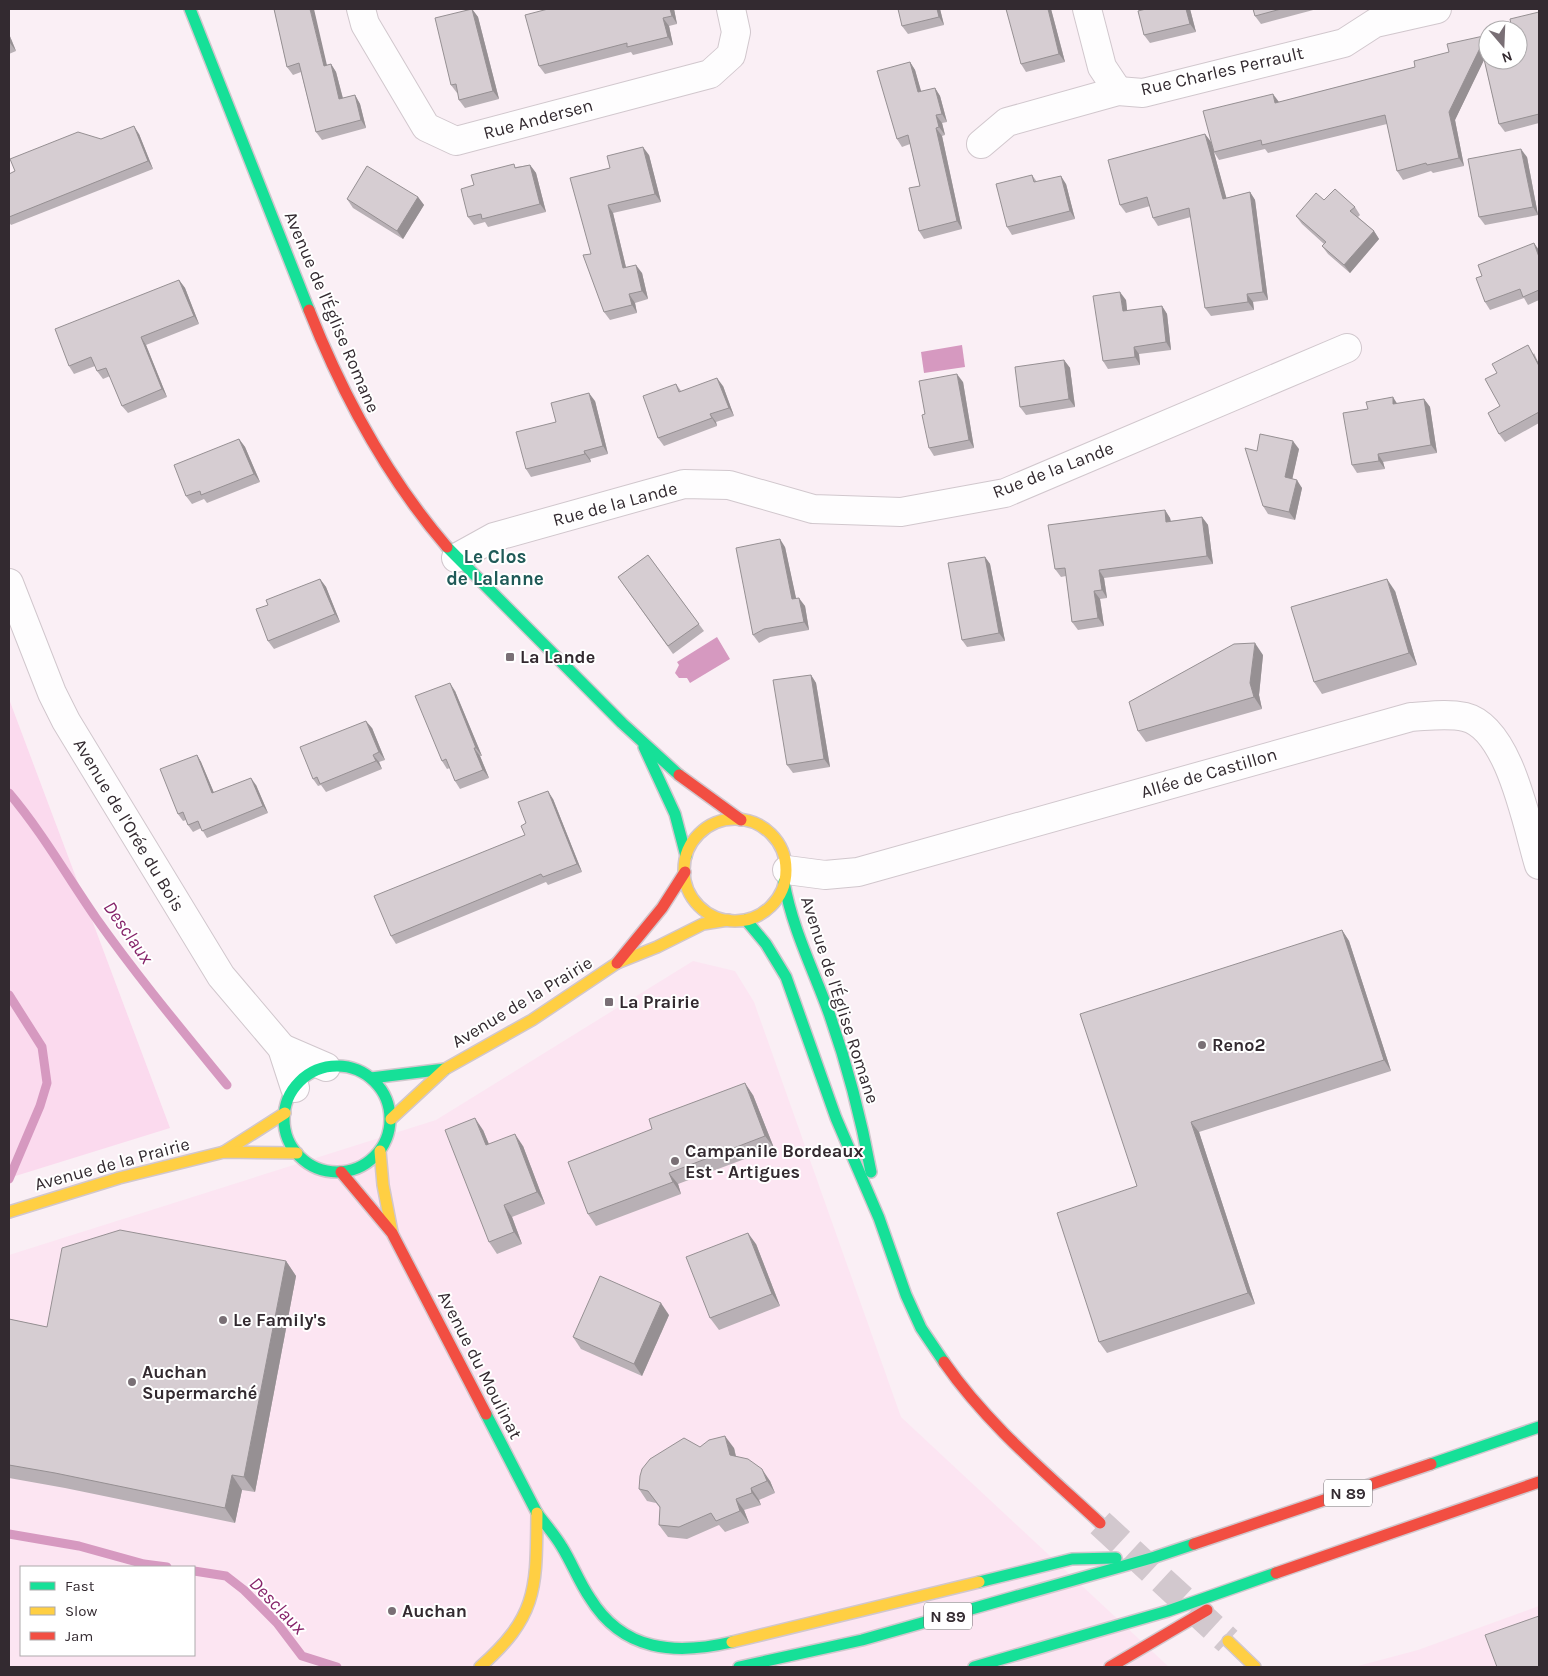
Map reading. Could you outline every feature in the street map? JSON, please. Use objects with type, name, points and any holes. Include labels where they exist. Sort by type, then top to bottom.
[{"type":"main road","name":"Avenue de l'Église Romane","points":[[190,9],[302,295],[353,412],[388,472],[433,532],[456,558],[643,746],[681,774],[702,794],[741,820]]},
{"type":"main road","name":"Avenue de l'Église Romane","points":[[643,746],[676,815],[683,834],[686,856]]},
{"type":"main road","points":[[730,819],[741,820],[748,820],[763,827],[776,838],[784,853],[786,876],[775,902],[762,913],[746,920],[728,920],[714,916],[700,907],[690,894],[685,872],[686,856],[690,846],[700,833],[714,823],[730,819]]},
{"type":"main road","name":"Avenue de la Prairie","points":[[617,963],[640,932],[663,908],[685,872]]},
{"type":"main road","name":"Avenue de l'Église Romane","points":[[786,876],[790,912],[841,1050],[859,1111],[879,1218]]},
{"type":"main road","name":"Avenue de la Prairie","points":[[391,1118],[445,1069],[532,1020],[617,963],[657,947],[703,924],[728,920]]},
{"type":"main road","name":"Avenue de l'Église Romane","points":[[746,920],[766,944],[786,977],[836,1118],[879,1218],[906,1295],[921,1328],[957,1382],[990,1421],[1100,1523]]},
{"type":"main road","points":[[326,1067],[352,1068],[371,1078],[380,1087],[388,1102],[391,1118],[388,1135],[380,1151],[368,1163],[354,1170],[341,1172],[321,1170],[307,1163],[296,1153],[287,1137],[286,1104],[295,1088],[304,1078],[326,1067]]},
{"type":"main road","name":"Avenue de la Prairie","points":[[371,1078],[445,1069]]},
{"type":"main road","name":"Avenue de la Prairie","points":[[224,1152],[285,1113]]},
{"type":"main road","name":"Avenue du Moulinat","points":[[380,1151],[383,1185],[392,1233]]},
{"type":"main road","name":"Avenue de la Prairie","points":[[9,1212],[118,1178],[224,1152],[296,1153]]},
{"type":"main road","name":"Avenue du Moulinat","points":[[341,1172],[392,1233],[537,1513],[562,1546],[590,1599],[617,1630],[637,1642],[660,1648],[707,1648],[759,1637],[1072,1559],[1155,1557]]},
{"type":"main road","name":"N 89","points":[[739,1667],[862,1640],[1155,1557],[1539,1427]]},
{"type":"main road","points":[[974,1667],[1168,1611],[1539,1482]]},
{"type":"main road","points":[[480,1667],[499,1652],[516,1632],[530,1609],[536,1578],[537,1513]]},
{"type":"main road","points":[[1110,1667],[1256,1581]]},
{"type":"main road","points":[[1228,1642],[1255,1667]]},
{"type":"street","name":"Rue Andersen","points":[[361,9],[365,24],[426,127],[456,141],[710,74],[731,55],[736,32],[731,9]]},
{"type":"street","points":[[1087,9],[1102,67],[1118,91]]},
{"type":"street","name":"Rue Charles Perrault","points":[[981,144],[1007,122],[1118,91],[1143,93],[1344,42],[1375,23],[1437,9]]},
{"type":"street","name":"Rue de la Lande","points":[[456,558],[494,537],[684,484],[729,485],[813,509],[900,512],[1005,493],[1347,348]]},
{"type":"street","name":"Avenue de l'Orée du Bois","points":[[9,583],[52,693],[66,721],[221,976],[282,1048]]},
{"type":"street","name":"Allée de Castillon","points":[[786,876],[858,872],[1411,717],[1445,714],[1466,717],[1487,729],[1507,759],[1539,865]]},
{"type":"street","points":[[282,1048],[326,1067]]},
{"type":"street","points":[[282,1048],[295,1088]]},
{"type":"shaded area","points":[[962,345],[965,367],[924,373],[921,352]]},
{"type":"shaded area","points":[[717,637],[730,659],[690,683],[687,678],[679,678],[675,673],[679,665],[677,662]]},
{"type":"shaded area","points":[[9,699],[170,1128],[9,1178]]},
{"type":"shaded area","points":[[693,961],[735,971],[754,1002],[901,1417],[1169,1667],[9,1667],[9,1255],[436,1120]]},
{"type":"shaded area","points":[[1539,1606],[1539,1667],[1354,1667],[1418,1650]]},
{"type":"building","points":[[274,9],[310,9],[324,66],[331,64],[339,99],[355,95],[361,120],[316,132],[299,63],[287,67]]},
{"type":"building","points":[[472,9],[493,91],[459,100],[456,84],[451,85],[435,18]]},
{"type":"building","points":[[548,9],[670,9],[672,16],[663,18],[668,37],[627,47],[627,43],[539,66],[525,15]]},
{"type":"building","points":[[898,9],[937,9],[939,17],[902,26]]},
{"type":"building","points":[[1006,9],[1048,9],[1059,54],[1021,64]]},
{"type":"building","points":[[1146,9],[1186,9],[1190,24],[1144,35],[1138,11]]},
{"type":"building","points":[[1253,9],[1281,9],[1255,16]]},
{"type":"building","points":[[1539,12],[1539,114],[1499,124],[1487,70],[1528,70],[1528,20],[1510,19]]},
{"type":"building","points":[[1478,37],[1478,52],[1449,112],[1459,158],[1427,165],[1426,163],[1397,171],[1385,115],[1262,145],[1261,140],[1214,152],[1203,111],[1273,94],[1275,103],[1415,67],[1414,61],[1449,52],[1447,44]]},
{"type":"building","points":[[910,62],[918,92],[935,88],[942,114],[936,115],[939,127],[936,128],[957,221],[919,231],[909,188],[920,186],[908,135],[897,139],[877,71]]},
{"type":"building","points":[[134,126],[148,161],[9,217],[9,174],[15,171],[10,159],[78,132],[101,139]]},
{"type":"building","points":[[1205,134],[1223,199],[1250,192],[1263,292],[1247,294],[1248,302],[1205,308],[1189,208],[1153,218],[1147,197],[1120,205],[1108,160]]},
{"type":"building","points":[[643,147],[655,194],[608,205],[623,268],[636,265],[642,291],[629,294],[632,305],[604,312],[583,255],[591,254],[570,178],[610,168],[607,156]]},
{"type":"building","points":[[1521,149],[1533,207],[1479,217],[1468,159]]},
{"type":"building","points":[[514,164],[515,168],[530,165],[540,204],[482,219],[481,214],[468,217],[461,189],[474,185],[471,175]]},
{"type":"building","points":[[367,166],[418,197],[397,231],[347,199]]},
{"type":"building","points":[[1032,175],[1034,182],[1061,176],[1070,211],[1007,227],[996,184]]},
{"type":"building","points":[[1335,189],[1355,207],[1350,211],[1374,231],[1344,265],[1322,246],[1326,242],[1296,216],[1316,193],[1324,200]]},
{"type":"building","points":[[1534,243],[1539,257],[1539,290],[1523,297],[1520,289],[1485,302],[1476,278],[1482,276],[1478,265]]},
{"type":"building","points":[[179,280],[194,316],[141,337],[162,389],[122,406],[106,368],[97,371],[91,357],[69,366],[55,329]]},
{"type":"building","points":[[1120,292],[1123,311],[1162,306],[1166,342],[1134,347],[1135,357],[1103,361],[1093,296]]},
{"type":"building","points":[[1528,345],[1539,366],[1539,412],[1499,434],[1488,413],[1500,406],[1485,379],[1497,373],[1492,364]]},
{"type":"building","points":[[1064,360],[1069,399],[1020,407],[1015,367]]},
{"type":"building","points":[[957,374],[969,440],[929,448],[922,415],[925,414],[919,381]]},
{"type":"building","points":[[717,378],[729,408],[710,414],[712,418],[658,438],[643,396],[676,384],[679,392]]},
{"type":"building","points":[[589,393],[603,446],[584,451],[585,454],[526,469],[516,432],[556,422],[551,403]]},
{"type":"building","points":[[1393,397],[1393,404],[1424,399],[1431,445],[1378,454],[1379,461],[1352,465],[1343,413],[1368,409],[1366,402]]},
{"type":"building","points":[[1260,434],[1293,441],[1285,477],[1297,480],[1289,512],[1263,506],[1245,448],[1257,451]]},
{"type":"building","points":[[239,439],[254,474],[201,495],[200,491],[186,496],[174,465]]},
{"type":"building","points":[[1165,510],[1166,522],[1202,517],[1207,556],[1099,570],[1102,590],[1094,591],[1098,618],[1072,622],[1065,568],[1055,569],[1048,525]]},
{"type":"building","points":[[780,539],[792,599],[799,598],[804,622],[764,629],[753,635],[736,548]]},
{"type":"building","points":[[648,555],[699,624],[668,646],[618,577]]},
{"type":"building","points":[[985,557],[999,633],[962,640],[948,563]]},
{"type":"building","points":[[320,579],[335,614],[268,641],[256,609],[268,605],[266,600]]},
{"type":"building","points":[[1387,579],[1409,653],[1314,682],[1291,607]]},
{"type":"building","points":[[1255,643],[1250,683],[1254,697],[1138,731],[1129,702],[1234,644]]},
{"type":"building","points":[[811,675],[824,759],[787,765],[773,680]]},
{"type":"building","points":[[450,683],[483,770],[455,781],[446,759],[442,761],[415,696]]},
{"type":"building","points":[[366,721],[379,752],[373,755],[376,761],[320,784],[317,777],[313,779],[300,747]]},
{"type":"building","points":[[197,755],[212,793],[251,778],[263,806],[202,831],[198,821],[188,825],[183,812],[178,814],[160,769]]},
{"type":"building","points":[[548,791],[577,864],[543,877],[541,874],[391,936],[374,896],[525,835],[521,826],[526,823],[518,802]]},
{"type":"building","points":[[1342,930],[1384,1060],[1191,1122],[1248,1293],[1099,1342],[1057,1213],[1137,1186],[1080,1014]]},
{"type":"building","name":"Campanile Bordeaux Est - Artigues","points":[[745,1083],[765,1136],[669,1173],[673,1182],[588,1214],[568,1162],[652,1129],[649,1119]]},
{"type":"building","points":[[475,1118],[486,1145],[515,1134],[537,1192],[504,1205],[514,1232],[489,1242],[445,1130]]},
{"type":"building","points":[[120,1230],[286,1261],[244,1477],[232,1475],[225,1508],[9,1465],[9,1319],[47,1327],[62,1248]]},
{"type":"building","points":[[748,1233],[772,1294],[710,1318],[686,1257]]},
{"type":"building","points":[[600,1276],[661,1303],[634,1364],[573,1337]]},
{"type":"building","points":[[725,1436],[730,1455],[748,1459],[762,1469],[767,1481],[751,1488],[752,1493],[736,1499],[740,1511],[716,1521],[711,1513],[679,1527],[659,1525],[660,1507],[648,1491],[639,1489],[642,1469],[650,1459],[684,1438],[700,1447],[709,1440]]},
{"type":"building","points":[[1539,1616],[1539,1667],[1497,1667],[1485,1635]]},
{"type":"waterway","name":"Desclaux","points":[[9,793],[112,940],[160,1003],[227,1085]]},
{"type":"waterway","name":"Desclaux","points":[[9,995],[42,1047],[47,1083],[40,1106],[9,1179]]},
{"type":"waterway","name":"Desclaux","points":[[9,1534],[79,1546],[144,1564],[159,1566]]},
{"type":"waterway","name":"Desclaux","points":[[195,1571],[226,1576],[244,1590],[277,1623],[302,1656],[337,1667]]},
{"type":"tunnel","points":[[1100,1523],[1228,1641]]},
{"type":"traffic: fast","points":[[190,9],[309,310]]},
{"type":"traffic: fast","points":[[447,547],[622,723],[679,775]]},
{"type":"traffic: fast","points":[[644,747],[675,814],[686,856]]},
{"type":"traffic: fast","points":[[784,882],[792,916],[829,1013],[848,1071],[871,1172]]},
{"type":"traffic: fast","points":[[746,920],[766,944],[786,977],[836,1118],[879,1218],[906,1295],[921,1328],[944,1362]]},
{"type":"traffic: fast","points":[[337,1066],[357,1070],[374,1082],[386,1099],[390,1119],[386,1139],[374,1156],[357,1168],[337,1172],[317,1168],[300,1156],[288,1139],[284,1119],[288,1099],[300,1082],[317,1070],[337,1066]]},
{"type":"traffic: fast","points":[[371,1078],[445,1069]]},
{"type":"traffic: fast","points":[[486,1414],[537,1513]]},
{"type":"traffic: fast","points":[[1431,1464],[1539,1427]]},
{"type":"traffic: fast","points":[[537,1513],[569,1559],[590,1598],[603,1616],[618,1629],[635,1639],[652,1645],[671,1648],[691,1648],[732,1642]]},
{"type":"traffic: fast","points":[[739,1667],[862,1640],[1155,1557],[1194,1544]]},
{"type":"traffic: fast","points":[[979,1582],[1072,1559],[1116,1558]]},
{"type":"traffic: fast","points":[[974,1667],[1168,1611],[1276,1573]]},
{"type":"traffic: slow","points":[[735,819],[754,823],[771,834],[782,851],[786,870],[782,889],[771,906],[754,917],[735,921],[716,917],[699,906],[688,889],[684,870],[688,851],[699,834],[716,823],[735,819]]},
{"type":"traffic: slow","points":[[391,1119],[445,1069],[532,1020],[617,963],[657,947],[703,924],[728,920]]},
{"type":"traffic: slow","points":[[224,1152],[285,1113]]},
{"type":"traffic: slow","points":[[380,1151],[383,1185],[392,1232]]},
{"type":"traffic: slow","points":[[9,1212],[119,1178],[224,1152],[297,1153]]},
{"type":"traffic: slow","points":[[480,1667],[514,1631],[524,1615],[534,1581],[537,1513]]},
{"type":"traffic: slow","points":[[732,1642],[979,1582]]},
{"type":"traffic: slow","points":[[1228,1641],[1255,1667]]},
{"type":"traffic: jam","points":[[309,310],[336,373],[368,434],[404,492],[447,547]]},
{"type":"traffic: jam","points":[[679,775],[741,820]]},
{"type":"traffic: jam","points":[[617,963],[662,908],[685,872]]},
{"type":"traffic: jam","points":[[341,1172],[392,1233],[486,1414]]},
{"type":"traffic: jam","points":[[944,1362],[961,1385],[998,1427],[1100,1523]]},
{"type":"traffic: jam","points":[[1194,1544],[1431,1464]]},
{"type":"traffic: jam","points":[[1276,1573],[1539,1482]]},
{"type":"traffic: jam","points":[[1110,1667],[1207,1610]]},
{"type":"place","name":"La Lande","points":[[510,657]]},
{"type":"place","name":"La Prairie","points":[[609,1002]]},
{"type":"place","name":"Reno2","points":[[1202,1045]]},
{"type":"place","name":"Campanile Bordeaux Est - Artigues","points":[[675,1161]]},
{"type":"place","name":"Le Family's","points":[[223,1320]]},
{"type":"place","name":"Auchan Supermarché","points":[[132,1382]]},
{"type":"place","name":"Auchan","points":[[392,1611]]},
{"type":"district","name":"Le Clos de Lalanne","points":[[495,567]]}]
